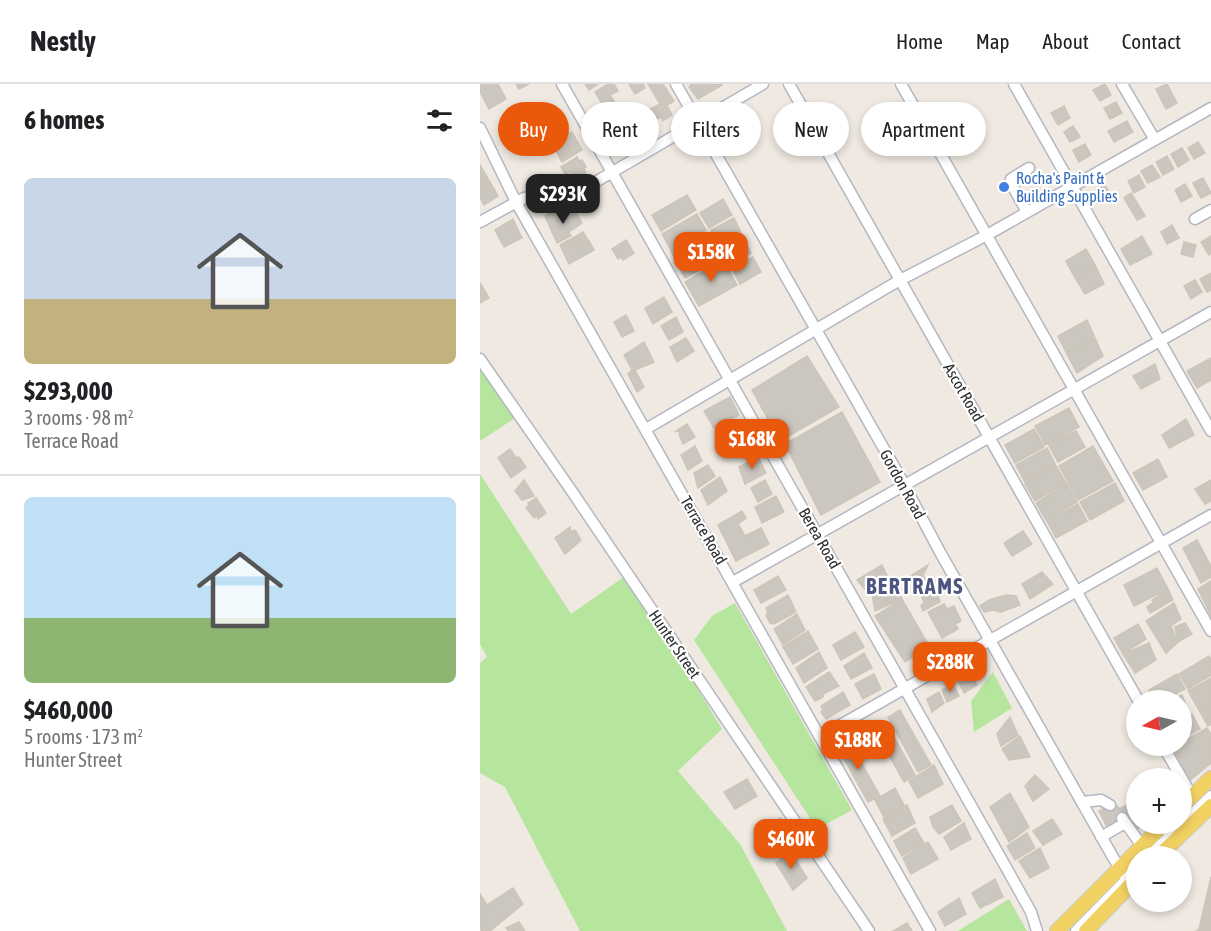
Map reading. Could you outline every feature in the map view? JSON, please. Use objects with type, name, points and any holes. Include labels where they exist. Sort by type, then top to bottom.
[{"type":"main road","points":[[1192,796],[1211,778]]},
{"type":"main road","points":[[1169,846],[1211,806]]},
{"type":"main road","points":[[1057,931],[1126,878]]},
{"type":"main road","points":[[1086,931],[1126,878]]},
{"type":"street","name":"Berea Road","points":[[562,84],[851,590],[1031,912],[1037,931]]},
{"type":"street","name":"Gordon Road","points":[[676,84],[686,102]]},
{"type":"street","points":[[732,102],[763,84]]},
{"type":"street","name":"Ascot Road","points":[[789,84],[1132,690]]},
{"type":"street","points":[[901,84],[1211,631]]},
{"type":"street","points":[[1014,84],[1211,431]]},
{"type":"street","points":[[1122,84],[1155,140]]},
{"type":"street","points":[[645,429],[900,280],[987,235],[1211,108]]},
{"type":"street","name":"Terrace Road","points":[[480,128],[516,202],[930,931]]},
{"type":"street","points":[[480,222],[532,196],[574,194],[671,137]]},
{"type":"street","name":"Gordon Road","points":[[717,156],[817,330],[1101,837],[1126,875]]},
{"type":"street","points":[[1027,212],[1011,179],[1029,168]]},
{"type":"street","points":[[1195,219],[1211,210]]},
{"type":"street","points":[[733,582],[1211,312]]},
{"type":"street","name":"Hunter Street","points":[[480,358],[572,490],[869,931]]},
{"type":"street","points":[[821,736],[1211,515]]},
{"type":"street","points":[[1192,807],[1211,788]]},
{"type":"street","points":[[1152,846],[1211,796]]},
{"type":"street","points":[[1082,802],[1101,800],[1110,805]]},
{"type":"street","points":[[1101,837],[1124,821],[1140,846]]},
{"type":"street","points":[[1151,846],[1164,834]]},
{"type":"street","points":[[1066,931],[1126,878]]},
{"type":"street","points":[[1076,931],[1126,878]]},
{"type":"green space","points":[[480,358],[521,414],[480,441]]},
{"type":"green space","points":[[480,474],[571,614],[624,577],[661,629],[722,729],[678,771],[740,844],[787,931],[580,931],[505,787],[480,773],[480,663],[487,657],[480,644]]},
{"type":"green space","points":[[735,603],[852,810],[817,829],[694,640],[712,616]]},
{"type":"green space","points":[[993,672],[1012,708],[974,732],[971,701]]},
{"type":"green space","points":[[1009,899],[1027,931],[958,931]]},
{"type":"building","points":[[480,84],[498,84],[506,99],[489,109],[480,92]]},
{"type":"building","points":[[516,84],[529,84],[519,89]]},
{"type":"building","points":[[585,84],[598,84],[589,90]]},
{"type":"building","points":[[608,84],[614,84],[618,91],[610,95],[614,102],[601,102],[595,92]]},
{"type":"building","points":[[629,84],[643,84],[645,88],[635,94]]},
{"type":"building","points":[[648,84],[663,84],[674,101],[667,105],[671,116],[663,121],[661,117],[659,118],[659,102]]},
{"type":"building","points":[[691,84],[722,85],[698,99],[689,87]]},
{"type":"building","points":[[1105,84],[1111,95],[1100,101],[1093,90]]},
{"type":"building","points":[[1167,84],[1177,103],[1166,109],[1156,89]]},
{"type":"building","points":[[1116,102],[1122,113],[1110,119],[1104,108]]},
{"type":"building","points":[[1064,106],[1070,118],[1058,125],[1051,113]]},
{"type":"building","points":[[1127,121],[1133,132],[1114,142],[1108,131]]},
{"type":"building","points":[[1073,126],[1080,137],[1070,142],[1064,132]]},
{"type":"building","points":[[572,132],[581,151],[562,162],[559,156],[569,156],[569,134]]},
{"type":"building","points":[[1198,142],[1205,153],[1194,159],[1188,148]]},
{"type":"building","points":[[1085,144],[1091,155],[1079,162],[1073,150]]},
{"type":"building","points":[[1182,148],[1189,160],[1178,167],[1171,154]]},
{"type":"building","points":[[1167,156],[1174,169],[1163,175],[1156,162]]},
{"type":"building","points":[[577,157],[586,167],[584,168],[586,173],[574,179],[570,172],[565,174],[561,167]]},
{"type":"building","points":[[480,165],[498,196],[484,205],[480,198]]},
{"type":"building","points":[[1152,165],[1160,177],[1148,183],[1141,171]]},
{"type":"building","points":[[1139,175],[1145,187],[1134,193],[1128,181]]},
{"type":"building","points":[[1203,178],[1211,193],[1201,198],[1193,183]]},
{"type":"building","points":[[1185,184],[1192,196],[1181,202],[1175,190]]},
{"type":"building","points":[[1105,185],[1109,192],[1100,197],[1096,190]]},
{"type":"building","points":[[1131,193],[1145,216],[1137,220],[1124,198]]},
{"type":"building","points":[[687,195],[696,210],[661,231],[652,215]]},
{"type":"building","points":[[723,199],[732,215],[709,228],[700,213]]},
{"type":"building","points":[[554,210],[557,216],[564,212],[567,216],[575,211],[582,223],[569,232],[571,236],[557,243],[545,216]]},
{"type":"building","points":[[697,214],[706,230],[671,250],[662,234]]},
{"type":"building","points":[[734,218],[742,235],[719,247],[711,230]]},
{"type":"building","points":[[513,219],[522,238],[504,247],[495,230]]},
{"type":"building","points":[[1172,225],[1179,238],[1167,244],[1161,232]]},
{"type":"building","points":[[583,232],[588,240],[582,245],[589,241],[594,250],[569,264],[560,245]]},
{"type":"building","points":[[707,232],[721,258],[685,278],[671,251]]},
{"type":"building","points":[[1142,236],[1152,254],[1130,265],[1121,249]]},
{"type":"building","points":[[1211,236],[1211,253],[1209,255],[1201,242]]},
{"type":"building","points":[[743,238],[751,253],[731,265],[722,250]]},
{"type":"building","points":[[626,240],[634,253],[623,260],[621,257],[618,259],[612,249]]},
{"type":"building","points":[[1184,242],[1196,245],[1193,257],[1181,254]]},
{"type":"building","points":[[1086,249],[1095,265],[1074,276],[1066,261]]},
{"type":"building","points":[[753,257],[761,272],[740,284],[732,268]]},
{"type":"building","points":[[723,260],[737,285],[699,306],[685,282]]},
{"type":"building","points":[[1095,265],[1104,284],[1085,294],[1074,276]]},
{"type":"building","points":[[1211,273],[1211,290],[1207,292],[1200,279]]},
{"type":"building","points":[[1195,280],[1202,292],[1191,299],[1184,286]]},
{"type":"building","points":[[480,283],[489,298],[480,303]]},
{"type":"building","points":[[664,297],[672,312],[653,324],[645,308]]},
{"type":"building","points":[[626,315],[634,331],[622,337],[614,322]]},
{"type":"building","points":[[676,317],[683,332],[669,340],[661,326]]},
{"type":"building","points":[[1087,320],[1095,338],[1067,354],[1058,336]]},
{"type":"building","points":[[686,338],[694,351],[677,362],[670,347]]},
{"type":"building","points":[[1095,338],[1103,356],[1077,373],[1067,354]]},
{"type":"building","points":[[644,342],[654,362],[635,370],[644,387],[637,392],[628,374],[632,370],[624,355]]},
{"type":"building","points":[[807,356],[839,407],[780,441],[752,390]]},
{"type":"building","points":[[1211,358],[1211,380],[1197,388],[1187,371]]},
{"type":"building","points":[[1155,364],[1160,379],[1141,389],[1133,376]]},
{"type":"building","points":[[730,397],[739,415],[714,428],[704,411]]},
{"type":"building","points":[[1069,408],[1079,427],[1045,445],[1035,426]]},
{"type":"building","points":[[842,412],[880,482],[821,515],[785,444]]},
{"type":"building","points":[[1186,419],[1194,435],[1169,448],[1162,435]]},
{"type":"building","points":[[687,424],[695,437],[683,444],[679,434],[681,432],[676,431]]},
{"type":"building","points":[[735,424],[743,438],[726,448],[718,431]]},
{"type":"building","points":[[1034,429],[1044,447],[1015,463],[1005,445]]},
{"type":"building","points":[[1076,431],[1085,447],[1058,462],[1048,444]]},
{"type":"building","points":[[695,446],[702,461],[688,470],[681,455]]},
{"type":"building","points":[[1093,446],[1113,481],[1078,500],[1059,466]]},
{"type":"building","points":[[1047,448],[1056,466],[1025,482],[1016,465]]},
{"type":"building","points":[[510,449],[526,467],[511,478],[498,458]]},
{"type":"building","points":[[758,457],[766,473],[745,484],[739,467]]},
{"type":"building","points":[[1158,459],[1167,477],[1143,490],[1133,473]]},
{"type":"building","points":[[708,465],[715,476],[698,488],[694,473]]},
{"type":"building","points":[[1056,466],[1066,483],[1035,501],[1025,484]]},
{"type":"building","points":[[720,477],[727,491],[708,505],[701,490]]},
{"type":"building","points":[[524,480],[534,496],[522,500],[515,491]]},
{"type":"building","points":[[765,480],[772,494],[758,502],[751,488]]},
{"type":"building","points":[[1211,480],[1211,501],[1205,504],[1195,489]]},
{"type":"building","points":[[1115,483],[1124,501],[1090,520],[1080,502]]},
{"type":"building","points":[[1067,484],[1077,502],[1046,520],[1036,503]]},
{"type":"building","points":[[776,496],[784,512],[762,523],[755,507]]},
{"type":"building","points":[[536,498],[546,513],[538,519],[537,516],[534,518],[526,508],[528,503]]},
{"type":"building","points":[[1078,504],[1087,521],[1056,538],[1047,521]]},
{"type":"building","points":[[742,511],[746,518],[738,524],[745,536],[761,528],[769,544],[736,561],[718,525]]},
{"type":"building","points":[[570,527],[571,532],[575,530],[581,540],[565,554],[555,538]]},
{"type":"building","points":[[1023,531],[1032,544],[1012,556],[1004,543]]},
{"type":"building","points":[[1197,540],[1211,566],[1211,577],[1201,583],[1183,548]]},
{"type":"building","points":[[882,565],[889,580],[867,592],[857,580]]},
{"type":"building","points":[[928,565],[923,575],[927,582],[914,590],[915,586],[909,577]]},
{"type":"building","points":[[1157,568],[1168,589],[1134,606],[1124,585]]},
{"type":"building","points":[[1042,572],[1053,584],[1030,599],[1022,584]]},
{"type":"building","points":[[778,576],[786,590],[761,603],[754,590]]},
{"type":"building","points":[[1211,581],[1211,616],[1198,589]]},
{"type":"building","points":[[893,584],[902,599],[875,611],[872,594]]},
{"type":"building","points":[[935,587],[940,602],[923,611],[921,606],[924,603],[921,594]]},
{"type":"building","points":[[1168,589],[1173,600],[1150,613],[1147,607],[1154,602],[1152,600]]},
{"type":"building","points":[[788,595],[796,612],[774,624],[770,623],[766,615],[768,613],[766,608]]},
{"type":"building","points":[[1006,595],[1016,596],[1020,605],[1001,612],[993,610],[984,612],[980,606],[989,600]]},
{"type":"building","points":[[902,599],[929,646],[905,662],[875,616]]},
{"type":"building","points":[[1174,603],[1181,619],[1171,626],[1178,642],[1166,653],[1146,621]]},
{"type":"building","points":[[944,604],[947,609],[954,606],[961,621],[955,624],[958,629],[942,638],[928,612]]},
{"type":"building","points":[[797,614],[805,630],[783,645],[774,629]]},
{"type":"building","points":[[1185,623],[1192,634],[1178,642],[1175,627]]},
{"type":"building","points":[[1138,624],[1146,639],[1123,654],[1114,638]]},
{"type":"building","points":[[808,631],[818,649],[793,664],[783,647]]},
{"type":"building","points":[[855,632],[864,647],[841,660],[833,645]]},
{"type":"building","points":[[1149,643],[1156,660],[1135,673],[1123,654]]},
{"type":"building","points":[[819,652],[827,668],[804,683],[796,668]]},
{"type":"building","points":[[864,653],[872,668],[851,679],[844,666]]},
{"type":"building","points":[[1209,656],[1211,675],[1188,689],[1179,674]]},
{"type":"building","points":[[829,672],[839,686],[815,701],[806,687]]},
{"type":"building","points":[[874,674],[881,689],[863,699],[855,684]]},
{"type":"building","points":[[1177,674],[1185,689],[1183,690],[1149,690]]},
{"type":"building","points":[[972,675],[977,685],[964,693],[958,680]]},
{"type":"building","points":[[1211,678],[1211,724],[1208,726],[1192,698],[1192,690],[1190,690]]},
{"type":"building","points":[[953,684],[959,696],[947,702],[942,690]]},
{"type":"building","points":[[843,692],[850,705],[826,719],[821,712],[823,710],[821,706]]},
{"type":"building","points":[[939,692],[944,703],[932,712],[927,699]]},
{"type":"building","points":[[900,710],[931,765],[918,772],[888,717]]},
{"type":"building","points":[[1192,714],[1200,729],[1192,733]]},
{"type":"building","points":[[1010,717],[1018,735],[1001,746],[997,734]]},
{"type":"building","points":[[868,727],[875,750],[870,754],[863,742],[857,744],[852,738]]},
{"type":"building","points":[[1207,728],[1211,734],[1211,763],[1192,779],[1192,768],[1183,768],[1177,756],[1192,756],[1192,736]]},
{"type":"building","points":[[893,735],[915,775],[904,782],[882,743]]},
{"type":"building","points":[[1020,736],[1030,757],[1009,760],[1002,749]]},
{"type":"building","points":[[848,739],[880,796],[868,802],[837,746]]},
{"type":"building","points":[[934,765],[943,784],[918,798],[909,781]]},
{"type":"building","points":[[1035,775],[1049,789],[1033,801],[1025,786]]},
{"type":"building","points":[[747,779],[757,796],[735,809],[724,792]]},
{"type":"building","points":[[895,788],[904,805],[884,817],[875,800]]},
{"type":"building","points":[[1010,793],[1029,827],[1009,842],[990,807]]},
{"type":"building","points":[[1114,803],[1121,810],[1126,805],[1126,816],[1107,827],[1099,811]]},
{"type":"building","points":[[907,805],[915,823],[892,836],[883,819]]},
{"type":"building","points":[[952,805],[961,821],[939,834],[933,827],[930,817]]},
{"type":"building","points":[[780,818],[789,834],[773,847],[763,830]]},
{"type":"building","points":[[1052,819],[1062,834],[1043,845],[1033,831]]},
{"type":"building","points":[[964,823],[971,839],[951,850],[944,837]]},
{"type":"building","points":[[915,828],[924,843],[902,856],[894,841]]},
{"type":"building","points":[[1027,833],[1035,848],[1015,860],[1007,846]]},
{"type":"building","points":[[928,842],[938,859],[911,874],[903,858]]},
{"type":"building","points":[[1040,848],[1049,868],[1030,878],[1019,861]]},
{"type":"building","points":[[790,851],[807,878],[793,890],[776,863]]},
{"type":"building","points":[[1211,877],[1211,931],[1196,931],[1199,929]]},
{"type":"building","points":[[995,879],[1003,897],[980,908],[972,893]]},
{"type":"building","points":[[513,888],[523,904],[490,931],[482,931],[480,929],[480,894],[487,905]]},
{"type":"building","points":[[959,898],[966,914],[945,926],[938,912]]},
{"type":"building","points":[[519,922],[525,931],[509,931],[506,928]]},
{"type":"building","points":[[907,923],[912,931],[893,931]]},
{"type":"tunnel","points":[[1118,813],[1126,810]]},
{"type":"place","name":"Rocha's Paint & Building Supplies","points":[[1004,187]]},
{"type":"district","name":"BERTRAMS","points":[[915,586]]}]
